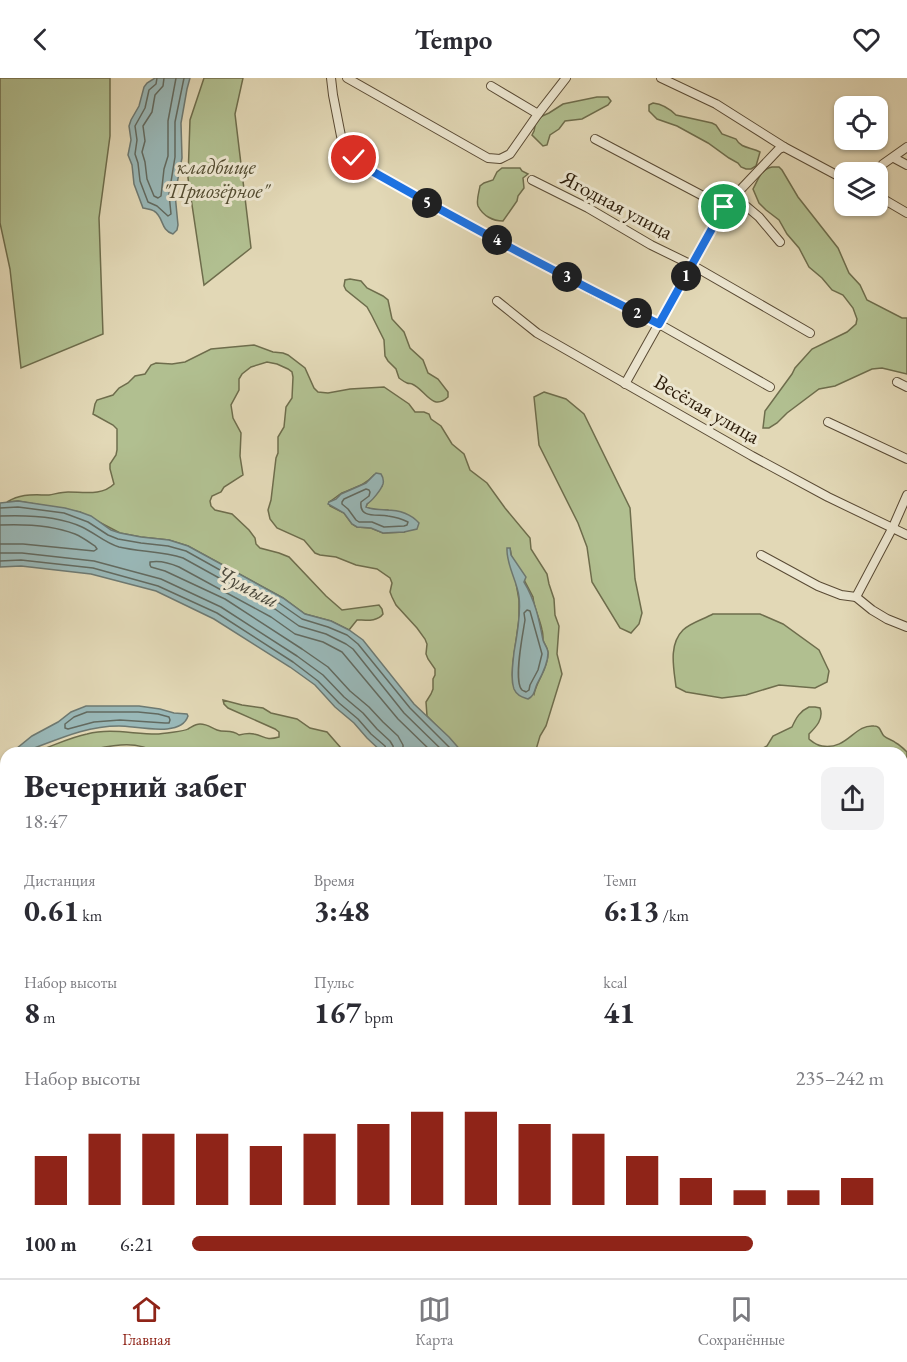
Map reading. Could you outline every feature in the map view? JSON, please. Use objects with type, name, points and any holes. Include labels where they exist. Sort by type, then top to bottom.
[{"type":"street","points":[[331,78],[341,136],[349,153],[361,165],[594,292],[659,324],[770,387]]},
{"type":"street","points":[[347,78],[494,160],[510,154],[566,78]]},
{"type":"street","points":[[661,78],[716,104],[784,147],[834,174]]},
{"type":"street","points":[[491,87],[538,114]]},
{"type":"street","points":[[595,139],[724,207]]},
{"type":"street","points":[[625,384],[724,207],[773,154],[784,147]]},
{"type":"street","points":[[887,162],[907,147]]},
{"type":"street","points":[[894,158],[907,165]]},
{"type":"street","name":"Ягодная улица","points":[[532,180],[692,265],[810,333]]},
{"type":"street","points":[[734,196],[759,217],[780,242]]},
{"type":"street","points":[[888,202],[907,213]]},
{"type":"street","name":"Весёлая улица","points":[[497,301],[537,333],[625,384],[828,497],[907,535]]},
{"type":"street","points":[[897,382],[907,387]]},
{"type":"street","points":[[828,422],[907,459]]},
{"type":"street","points":[[856,597],[907,495]]},
{"type":"street","points":[[761,555],[818,586],[841,596],[856,597],[887,619],[907,627]]},
{"type":"green space","points":[[0,78],[110,78],[110,136],[99,218],[103,334],[21,368],[10,269],[0,223]]},
{"type":"green space","name":"кладбище \"Приозёрное\"","points":[[204,78],[243,78],[235,114],[251,248],[204,285],[188,178],[190,120]]},
{"type":"green space","points":[[608,97],[611,101],[608,105],[582,119],[565,121],[550,135],[547,145],[543,146],[532,135],[536,121],[540,117],[563,104]]},
{"type":"green space","points":[[653,103],[665,107],[676,115],[716,125],[722,134],[760,152],[756,166],[751,169],[741,167],[708,143],[677,126],[657,119],[649,111],[649,105]]},
{"type":"green space","points":[[772,167],[779,167],[782,170],[798,197],[838,248],[849,273],[860,285],[867,300],[902,318],[907,318],[907,374],[882,368],[872,369],[835,386],[819,389],[777,423],[769,428],[763,428],[765,411],[795,368],[812,349],[847,332],[856,324],[857,319],[853,308],[843,295],[832,290],[809,267],[779,220],[759,203],[753,189],[762,172]]},
{"type":"green space","points":[[502,168],[520,168],[528,174],[523,178],[524,188],[503,221],[485,215],[477,202],[480,186],[493,180]]},
{"type":"green space","points":[[345,280],[361,281],[367,288],[388,300],[392,319],[404,332],[410,348],[423,360],[428,373],[438,379],[448,392],[448,397],[442,401],[433,401],[417,387],[399,378],[396,369],[385,356],[384,340],[367,307],[344,286]]},
{"type":"green space","points":[[254,345],[288,355],[305,368],[318,392],[384,387],[409,404],[415,412],[429,414],[431,419],[441,426],[452,444],[464,454],[470,470],[487,483],[530,538],[531,549],[547,574],[559,626],[557,654],[562,674],[546,726],[537,747],[457,747],[427,716],[426,702],[433,689],[435,669],[426,654],[425,639],[392,597],[390,578],[377,569],[315,553],[304,540],[277,528],[270,519],[268,510],[278,453],[278,437],[284,427],[286,407],[292,398],[293,377],[292,372],[288,369],[267,362],[251,367],[239,379],[239,390],[231,405],[233,418],[241,433],[240,456],[243,475],[212,496],[211,506],[215,510],[232,514],[249,530],[260,548],[289,557],[342,610],[379,605],[383,614],[378,618],[357,620],[349,630],[331,621],[305,614],[283,598],[188,546],[169,540],[120,533],[80,512],[18,501],[7,502],[28,495],[92,492],[109,488],[114,484],[110,464],[117,450],[117,429],[93,414],[97,400],[113,395],[135,376],[145,374],[151,365],[185,362],[211,349]],"holes":[[[374,475],[382,486],[366,507],[373,510],[388,510],[404,532],[383,533],[371,528],[357,527],[344,513],[330,506],[329,502],[342,493],[363,484]],[[511,556],[533,597],[548,653],[534,694],[513,662],[519,619],[519,600]]]},
{"type":"green space","points":[[544,392],[566,399],[584,414],[630,508],[635,579],[642,613],[639,624],[631,633],[620,628],[592,582],[587,547],[578,523],[539,445],[534,397]]},
{"type":"green space","points":[[713,614],[760,614],[783,624],[819,650],[829,671],[827,682],[815,688],[779,685],[746,695],[722,698],[686,692],[676,687],[673,657],[678,636],[689,625]]},
{"type":"green space","points":[[223,700],[263,708],[271,713],[297,719],[310,728],[327,732],[340,747],[143,747],[122,745],[48,747],[96,732],[159,734],[186,730],[200,724],[239,735],[279,737],[279,732],[275,729],[228,708]]},
{"type":"green space","points":[[809,707],[820,708],[819,722],[809,734],[809,739],[822,746],[838,744],[867,726],[876,726],[885,737],[901,747],[765,747],[773,736],[792,727],[803,711]]},
{"type":"water","points":[[155,78],[190,78],[181,123],[182,158],[175,194],[178,225],[173,234],[166,230],[157,214],[143,208],[134,184],[132,165],[128,155],[131,120],[139,106],[144,87]]},
{"type":"water","points":[[376,473],[381,474],[383,484],[366,507],[408,515],[419,523],[417,529],[383,533],[371,528],[357,527],[344,513],[328,504],[341,494],[366,483]]},
{"type":"water","name":"Чумыш","points":[[18,501],[65,508],[91,516],[111,530],[120,533],[169,540],[188,546],[283,598],[305,614],[331,621],[349,630],[363,640],[414,704],[458,747],[377,747],[315,685],[290,667],[214,619],[156,591],[91,574],[21,566],[0,567],[0,503]]},
{"type":"water","points":[[507,548],[510,548],[511,555],[526,577],[524,582],[534,603],[548,651],[544,669],[533,694],[528,699],[517,693],[513,684],[519,603]]},
{"type":"water","points":[[86,706],[139,706],[188,716],[184,723],[168,729],[106,727],[69,735],[37,747],[18,747],[71,712]]},
{"type":"route","points":[[354,158],[361,165],[433,206],[659,324],[724,207]]}]
